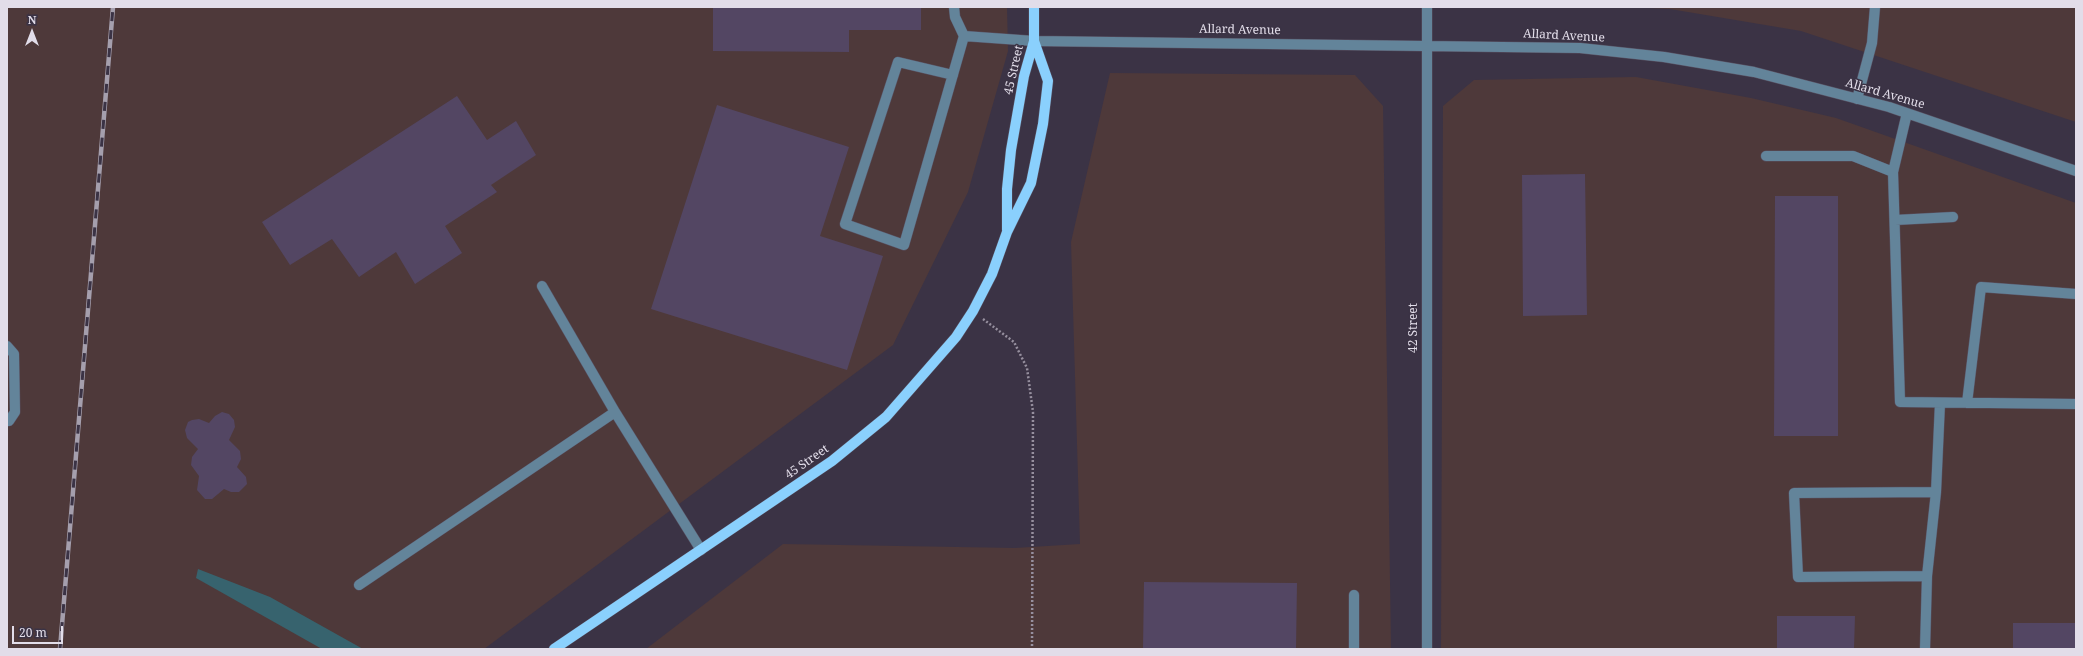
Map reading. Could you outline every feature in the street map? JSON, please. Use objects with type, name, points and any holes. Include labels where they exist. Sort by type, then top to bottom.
[{"type":"main road","points":[[1034,7],[1034,41]]},
{"type":"main road","name":"45 Street","points":[[1007,232],[1007,189],[1011,150],[1024,76],[1034,41]]},
{"type":"main road","name":"45 Street","points":[[554,649],[832,461],[886,417],[956,337],[973,311],[992,274],[1007,232],[1031,183],[1043,124],[1048,82],[1034,41]]},
{"type":"street","points":[[953,75],[898,62],[845,224],[904,245],[953,75],[964,36],[955,17],[954,7]]},
{"type":"street","name":"42 Street","points":[[1427,7],[1427,649]]},
{"type":"street","points":[[1857,99],[1872,43],[1875,7]]},
{"type":"street","name":"Allard Avenue","points":[[964,36],[1034,41],[1580,48],[1664,57],[1754,72],[1857,99],[1907,113],[2076,171]]},
{"type":"street","points":[[1907,113],[1893,172],[1900,402],[2076,404]]},
{"type":"street","points":[[1766,156],[1853,156],[1893,172]]},
{"type":"street","points":[[1894,220],[1953,217]]},
{"type":"street","points":[[542,286],[615,412],[701,550]]},
{"type":"street","points":[[1967,403],[1981,287],[2076,294]]},
{"type":"street","points":[[7,346],[14,354],[14,412],[9,421],[7,421]]},
{"type":"street","points":[[1925,649],[1927,576],[1936,492],[1940,403]]},
{"type":"street","points":[[359,585],[615,412]]},
{"type":"street","points":[[1927,576],[1798,577],[1794,493],[1936,492]]},
{"type":"street","points":[[1354,595],[1354,649]]},
{"type":"path","points":[[973,311],[1014,342],[1027,368],[1033,412],[1032,649]]},
{"type":"shaded area","points":[[7,7],[1007,7],[1008,51],[968,192],[893,345],[484,649],[7,649]]},
{"type":"shaded area","points":[[1628,7],[2076,7],[2076,122],[1801,31],[1670,9]]},
{"type":"shaded area","points":[[1110,73],[1355,75],[1383,106],[1391,649],[646,649],[783,544],[1015,548],[1080,544],[1071,242]]},
{"type":"shaded area","points":[[1636,77],[1751,98],[1836,118],[2076,203],[2076,649],[1441,649],[1443,106],[1474,80]]},
{"type":"shaded area","points":[[198,569],[270,597],[363,649],[322,649],[196,578]]},
{"type":"building","points":[[713,7],[921,7],[921,30],[849,30],[849,52],[713,51]]},
{"type":"building","points":[[457,96],[487,140],[516,121],[536,155],[491,185],[497,192],[445,226],[462,253],[415,284],[396,252],[359,277],[332,239],[290,265],[262,222]]},
{"type":"building","points":[[717,105],[849,147],[820,236],[883,256],[847,370],[651,309]]},
{"type":"building","points":[[1585,174],[1587,315],[1523,316],[1522,175]]},
{"type":"building","points":[[1775,196],[1838,196],[1838,436],[1774,436]]},
{"type":"building","points":[[222,412],[229,414],[234,420],[235,427],[229,440],[240,451],[241,459],[237,467],[246,477],[247,484],[239,492],[231,492],[224,489],[212,499],[205,499],[197,490],[199,476],[191,465],[192,457],[198,449],[187,438],[185,430],[188,422],[192,420],[199,419],[209,423],[215,416]]},
{"type":"building","points":[[1144,582],[1297,583],[1296,649],[1143,649]]},
{"type":"building","points":[[1777,616],[1855,616],[1854,649],[1777,649]]},
{"type":"building","points":[[2013,623],[2076,623],[2076,649],[2013,649]]},
{"type":"railway","points":[[60,649],[113,7]]}]
